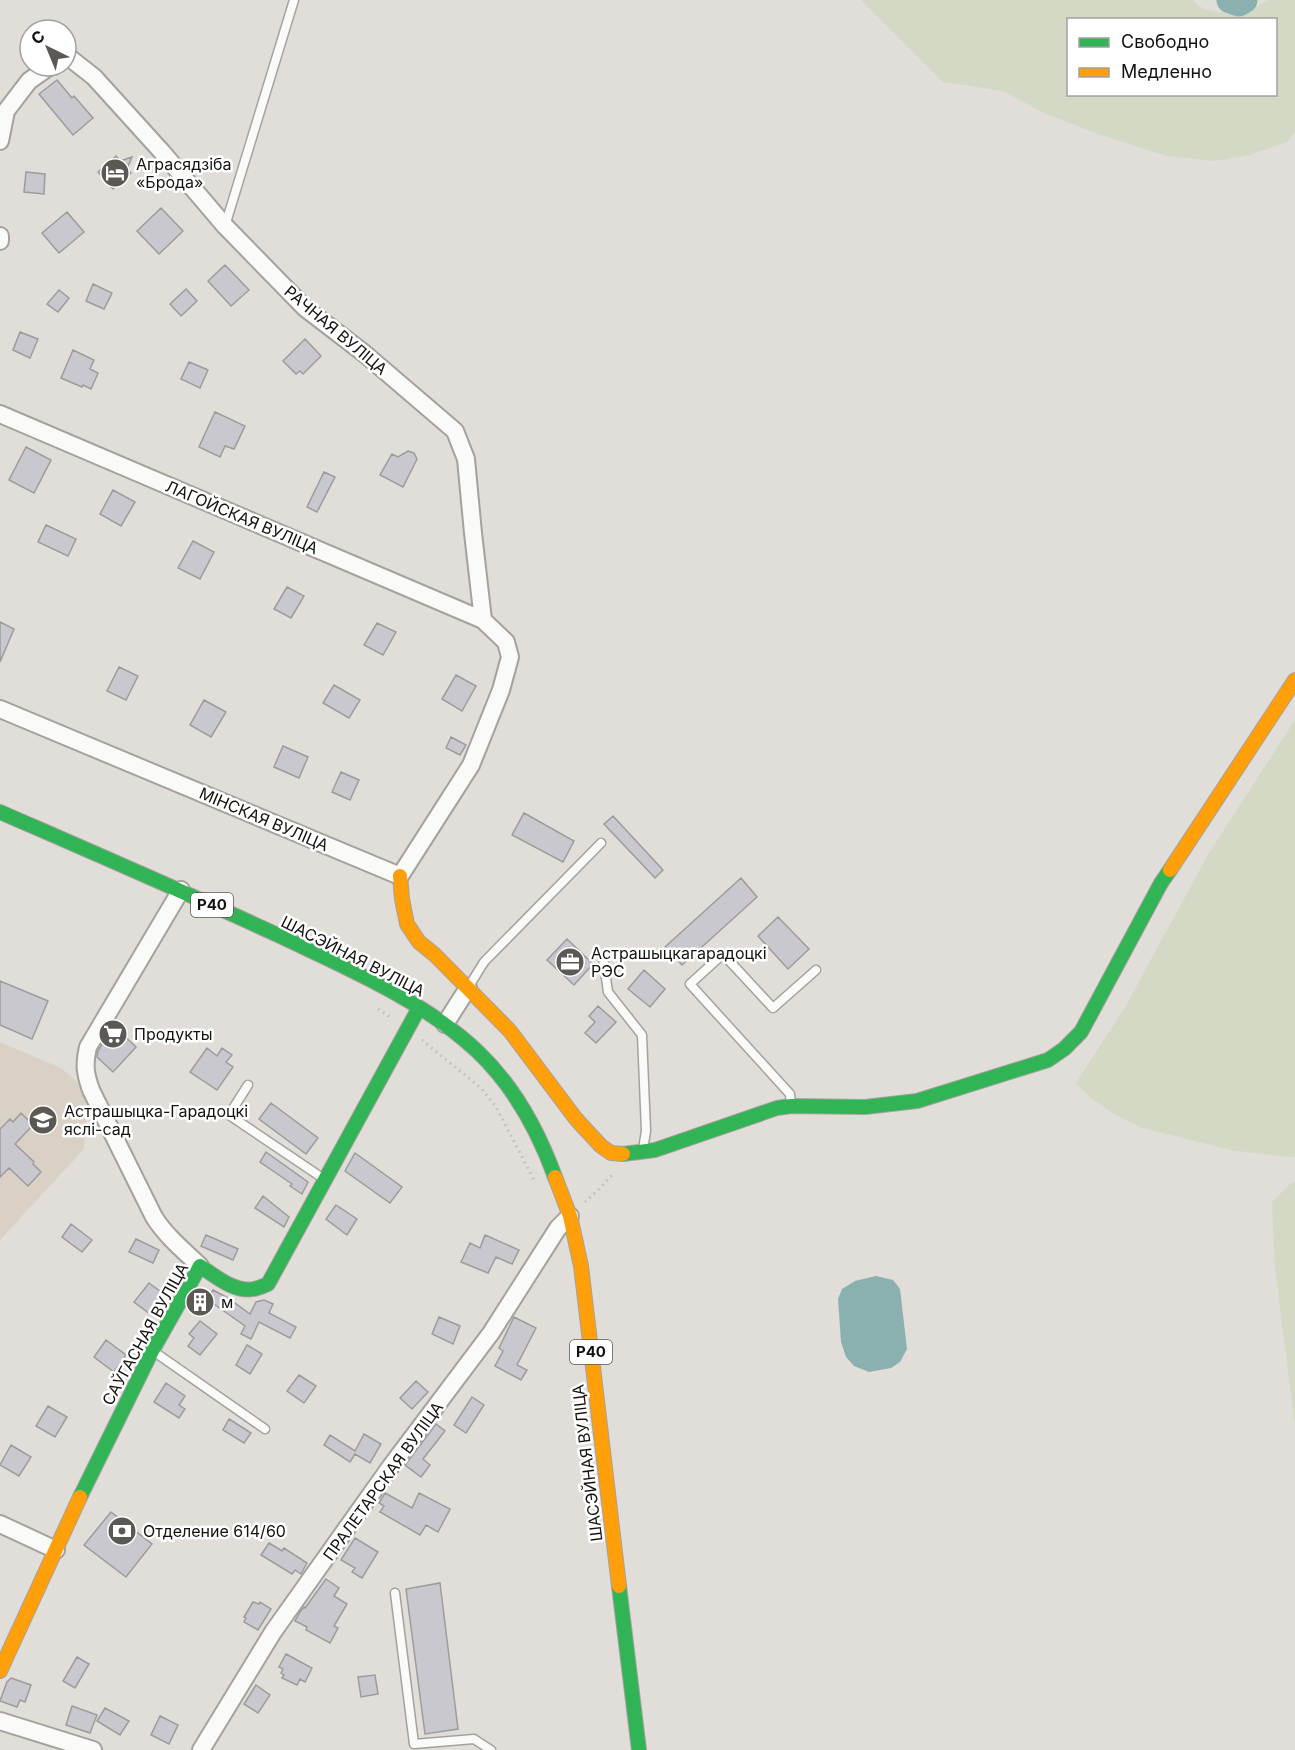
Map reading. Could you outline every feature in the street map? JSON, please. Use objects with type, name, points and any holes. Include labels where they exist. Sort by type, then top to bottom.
[{"type":"street","name":"РАЧНАЯ ВУЛІЦА","points":[[78,64],[94,77],[225,226],[305,308],[365,354],[455,431],[466,459],[483,621]]},
{"type":"street","points":[[0,141],[6,111],[32,78]]},
{"type":"street","points":[[0,236],[0,241]]},
{"type":"street","name":"ЛАГОЙСКАЯ ВУЛІЦА","points":[[0,414],[483,621],[506,642],[510,657],[501,690],[471,765],[400,876]]},
{"type":"street","points":[[400,876],[407,924],[419,942],[435,955],[510,1031],[576,1119],[591,1137],[611,1153],[636,1154],[678,1143],[766,1111],[791,1106],[865,1107],[917,1101],[1048,1060],[1064,1049],[1081,1032],[1161,883],[1295,680]]},
{"type":"street","name":"МІНСКАЯ ВУЛІЦА","points":[[0,710],[400,876]]},
{"type":"street","name":"ШАСЭЙНАЯ ВУЛІЦА","points":[[0,813],[181,890],[385,988],[445,1024],[478,1052],[515,1095],[544,1146],[570,1216],[581,1266],[639,1750]]},
{"type":"street","points":[[181,890],[88,1047],[85,1060],[91,1090],[154,1217],[171,1240],[200,1266]]},
{"type":"street","points":[[445,1024],[468,988]]},
{"type":"street","name":"САЎГАСНАЯ ВУЛІЦА","points":[[0,1671],[95,1464],[152,1351],[200,1266],[232,1285],[244,1289],[252,1290],[268,1284],[419,1008]]},
{"type":"street","name":"ПРАЛЕТАРСКАЯ ВУЛІЦА","points":[[201,1750],[273,1632],[491,1333],[558,1228],[570,1216]]},
{"type":"street","points":[[0,1524],[56,1550]]},
{"type":"street","points":[[0,1721],[93,1750]]},
{"type":"lane","points":[[225,226],[294,0]]},
{"type":"lane","points":[[468,988],[484,962],[601,843]]},
{"type":"lane","points":[[791,1106],[790,1094],[690,984],[723,954],[773,1008],[816,970]]},
{"type":"lane","points":[[603,957],[608,992],[642,1035],[646,1131],[636,1154]]},
{"type":"lane","points":[[248,1085],[229,1115],[325,1180]]},
{"type":"lane","points":[[152,1351],[265,1429]]},
{"type":"lane","points":[[395,1593],[414,1744],[474,1739],[491,1750]]},
{"type":"path","points":[[372,1005],[408,1029],[482,1089],[496,1107],[537,1185]]},
{"type":"path","points":[[570,1216],[636,1154]]},
{"type":"shaded area","name":"Астрашыцка-Гарадоцкі яслі-сад","points":[[0,1042],[61,1068],[88,1091],[84,1149],[0,1240]]},
{"type":"green space","points":[[861,0],[1193,0],[1203,9],[1240,16],[1268,0],[1295,0],[1295,132],[1287,142],[1250,155],[1214,161],[1167,156],[1046,114],[1003,91],[943,82]]},
{"type":"green space","points":[[1295,720],[1295,1157],[1289,1157],[1231,1150],[1143,1128],[1114,1114],[1091,1098],[1076,1083],[1124,1009],[1209,853]]},
{"type":"green space","points":[[1295,1182],[1295,1426],[1275,1267],[1272,1202]]},
{"type":"water","points":[[876,1276],[893,1280],[900,1289],[907,1349],[900,1362],[891,1368],[869,1372],[854,1366],[846,1357],[841,1342],[838,1299],[842,1289],[855,1281]]},
{"type":"building","points":[[57,80],[93,118],[73,135],[39,94]]},
{"type":"building","name":"Аграсядзіба «Брода»","points":[[116,156],[120,161],[132,157],[127,169],[131,173],[113,189],[98,172]]},
{"type":"building","points":[[26,172],[45,174],[44,194],[24,192]]},
{"type":"building","points":[[161,208],[183,231],[159,254],[137,231]]},
{"type":"building","points":[[67,212],[84,232],[59,253],[42,233]]},
{"type":"building","points":[[225,265],[249,290],[231,306],[208,281]]},
{"type":"building","points":[[93,284],[112,293],[104,309],[86,301]]},
{"type":"building","points":[[186,289],[197,301],[181,316],[170,304]]},
{"type":"building","points":[[59,290],[69,298],[58,312],[47,304]]},
{"type":"building","points":[[20,332],[38,339],[30,358],[13,350]]},
{"type":"building","points":[[305,339],[321,356],[303,374],[300,371],[296,374],[283,361]]},
{"type":"building","points":[[73,350],[94,360],[90,369],[98,373],[91,389],[61,378]]},
{"type":"building","points":[[189,362],[208,370],[200,388],[181,379]]},
{"type":"building","points":[[215,412],[245,426],[234,449],[225,446],[220,457],[199,447]]},
{"type":"building","points":[[26,447],[51,460],[34,493],[9,480]]},
{"type":"building","points":[[408,451],[414,453],[417,459],[403,487],[380,475],[392,454],[398,457]]},
{"type":"building","points":[[324,472],[335,477],[317,512],[307,507]]},
{"type":"building","points":[[113,490],[135,502],[121,526],[100,514]]},
{"type":"building","points":[[46,525],[76,539],[68,556],[38,542]]},
{"type":"building","points":[[193,541],[214,552],[200,579],[178,568]]},
{"type":"building","points":[[287,587],[304,596],[291,618],[274,609]]},
{"type":"building","points":[[0,622],[14,629],[0,662]]},
{"type":"building","points":[[377,623],[396,632],[383,655],[364,645]]},
{"type":"building","points":[[119,667],[138,676],[126,700],[107,691]]},
{"type":"building","points":[[456,675],[476,686],[462,711],[442,699]]},
{"type":"building","points":[[334,685],[360,700],[349,718],[323,703]]},
{"type":"building","points":[[204,700],[226,712],[211,737],[190,725]]},
{"type":"building","points":[[451,737],[466,745],[460,755],[446,748]]},
{"type":"building","points":[[283,746],[308,757],[299,778],[274,767]]},
{"type":"building","points":[[341,772],[359,780],[350,800],[332,792]]},
{"type":"building","points":[[524,813],[574,841],[563,862],[512,835]]},
{"type":"building","points":[[613,816],[663,870],[655,878],[604,824]]},
{"type":"building","points":[[741,878],[757,897],[682,965],[665,947]]},
{"type":"building","points":[[778,917],[809,949],[788,969],[758,936]]},
{"type":"building","name":"Астрашыцкагарадоцкі РЭС","points":[[567,939],[593,964],[574,985],[547,960]]},
{"type":"building","points":[[644,970],[665,989],[650,1007],[628,989]]},
{"type":"building","points":[[0,981],[48,1001],[32,1039],[0,1025]]},
{"type":"building","points":[[598,1006],[616,1022],[596,1043],[585,1033],[595,1022],[589,1016]]},
{"type":"building","points":[[116,1028],[136,1047],[113,1072],[97,1057],[105,1039]]},
{"type":"building","points":[[207,1048],[217,1056],[222,1048],[232,1055],[226,1062],[233,1067],[217,1090],[190,1072]]},
{"type":"building","points":[[271,1103],[318,1138],[306,1154],[259,1119]]},
{"type":"building","points":[[21,1113],[33,1125],[15,1144],[41,1172],[28,1186],[9,1168],[0,1177],[0,1129],[10,1119],[13,1122]]},
{"type":"building","points":[[266,1152],[308,1182],[302,1194],[290,1186],[292,1184],[260,1162]]},
{"type":"building","points":[[355,1153],[402,1187],[390,1203],[345,1171]]},
{"type":"building","points":[[263,1196],[289,1217],[284,1227],[255,1208]]},
{"type":"building","points":[[336,1205],[357,1219],[347,1235],[326,1219]]},
{"type":"building","points":[[71,1224],[92,1240],[82,1252],[62,1237]]},
{"type":"building","points":[[206,1235],[238,1249],[233,1260],[201,1246]]},
{"type":"building","points":[[485,1235],[519,1250],[512,1264],[496,1257],[488,1273],[461,1262],[470,1243],[480,1248]]},
{"type":"building","points":[[136,1239],[159,1250],[153,1263],[129,1252]]},
{"type":"building","points":[[149,1283],[165,1295],[150,1314],[134,1302]]},
{"type":"building","points":[[213,1290],[250,1314],[256,1302],[264,1300],[273,1304],[269,1313],[296,1327],[290,1338],[259,1322],[251,1339],[241,1334],[245,1326],[207,1299]]},
{"type":"building","points":[[439,1317],[460,1326],[453,1344],[432,1334]]},
{"type":"building","points":[[514,1317],[536,1328],[517,1365],[527,1370],[521,1380],[495,1366],[503,1351],[499,1348]]},
{"type":"building","points":[[200,1321],[217,1334],[200,1355],[188,1346],[194,1338],[189,1334]]},
{"type":"building","points":[[106,1340],[126,1355],[114,1372],[94,1357]]},
{"type":"building","points":[[247,1345],[262,1354],[250,1374],[236,1365]]},
{"type":"building","points":[[299,1375],[316,1386],[304,1403],[287,1391]]},
{"type":"building","points":[[416,1381],[428,1392],[412,1409],[400,1398]]},
{"type":"building","points":[[166,1383],[185,1396],[179,1405],[185,1409],[179,1418],[154,1402]]},
{"type":"building","points":[[472,1397],[484,1405],[466,1433],[454,1425]]},
{"type":"building","points":[[48,1406],[67,1417],[55,1437],[36,1426]]},
{"type":"building","points":[[229,1419],[251,1433],[244,1443],[223,1430]]},
{"type":"building","points":[[436,1424],[445,1431],[423,1459],[430,1465],[421,1477],[405,1465]]},
{"type":"building","points":[[364,1434],[381,1444],[370,1463],[355,1454],[350,1462],[324,1445],[330,1435],[355,1451]]},
{"type":"building","points":[[11,1445],[31,1457],[19,1476],[0,1465]]},
{"type":"building","points":[[385,1493],[412,1508],[419,1493],[450,1509],[438,1532],[426,1525],[420,1535],[380,1512],[384,1506],[379,1503]]},
{"type":"building","points":[[111,1512],[152,1544],[126,1577],[84,1545]]},
{"type":"building","points":[[355,1538],[378,1552],[362,1578],[352,1572],[355,1568],[341,1560]]},
{"type":"building","points":[[269,1543],[282,1551],[284,1548],[307,1563],[301,1574],[295,1570],[292,1574],[261,1555]]},
{"type":"building","points":[[326,1579],[339,1588],[334,1596],[347,1604],[334,1626],[338,1628],[330,1643],[295,1621]]},
{"type":"building","points":[[440,1583],[458,1729],[425,1734],[406,1589]]},
{"type":"building","points":[[253,1602],[259,1604],[260,1602],[271,1609],[258,1630],[244,1622],[246,1618],[244,1617]]},
{"type":"building","points":[[286,1654],[312,1668],[305,1682],[300,1679],[297,1685],[282,1678],[283,1669],[279,1667]]},
{"type":"building","points":[[77,1657],[89,1664],[75,1688],[63,1681]]},
{"type":"building","points":[[375,1675],[378,1694],[361,1697],[358,1677]]},
{"type":"building","points":[[11,1678],[31,1685],[25,1702],[20,1700],[17,1707],[0,1701],[7,1682]]},
{"type":"building","points":[[256,1685],[270,1695],[258,1713],[244,1704]]},
{"type":"building","points":[[72,1706],[97,1715],[90,1733],[66,1725]]},
{"type":"building","points":[[105,1708],[129,1721],[120,1735],[97,1721]]},
{"type":"building","points":[[160,1716],[178,1725],[169,1744],[151,1735]]},
{"type":"waterway","points":[[1230,0],[1239,3],[1244,0]]},
{"type":"traffic: fast","points":[[0,812],[282,937],[384,987],[433,1016],[477,1051],[502,1078],[532,1125],[555,1177]]},
{"type":"traffic: fast","points":[[623,1154],[655,1150],[777,1108],[791,1106],[865,1107],[917,1101],[1048,1060],[1064,1049],[1081,1032],[1170,870]]},
{"type":"traffic: fast","points":[[80,1497],[152,1351],[200,1266],[226,1283],[247,1290],[268,1284],[419,1008]]},
{"type":"traffic: fast","points":[[619,1586],[639,1750]]},
{"type":"traffic: slow","points":[[1170,870],[1295,680]]},
{"type":"traffic: slow","points":[[400,876],[407,924],[419,942],[435,955],[510,1031],[576,1119],[601,1146],[611,1153],[623,1154]]},
{"type":"traffic: slow","points":[[555,1177],[570,1216],[581,1266],[619,1586]]},
{"type":"traffic: slow","points":[[0,1671],[80,1497]]},
{"type":"place","name":"Аграсядзіба «Брода»","points":[[115,173]]},
{"type":"place","name":"Астрашыцкагарадоцкі РЭС","points":[[570,962]]},
{"type":"place","name":"Продукты","points":[[113,1034]]},
{"type":"place","name":"Астрашыцка-Гарадоцкі яслі-сад","points":[[43,1120]]},
{"type":"place","name":"м","points":[[200,1302]]},
{"type":"place","name":"Отделение 614/60","points":[[122,1531]]}]
